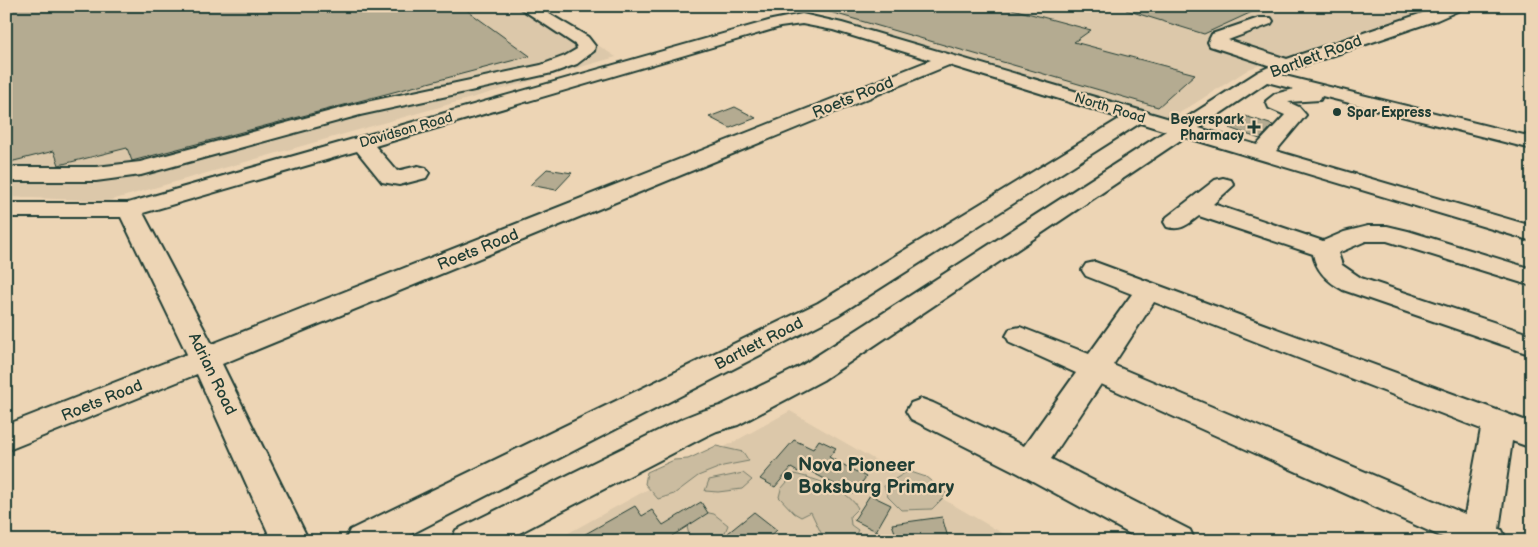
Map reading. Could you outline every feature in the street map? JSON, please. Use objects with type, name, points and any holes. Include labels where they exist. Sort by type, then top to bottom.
[{"type":"street","points":[[6,174],[96,174],[141,168],[358,110],[546,69],[571,60],[585,50],[586,46],[582,41],[525,6]]},
{"type":"street","name":"Bartlett Road","points":[[1431,17],[1457,6]]},
{"type":"street","name":"Bartlett Road","points":[[469,541],[695,427],[710,420],[727,417],[812,373],[1115,175],[1180,129],[1264,76],[1287,65],[1469,6]]},
{"type":"street","name":"North Road","points":[[802,19],[836,26],[1180,129],[1266,148],[1325,172],[1532,234]]},
{"type":"street","name":"Davidson Road","points":[[8,211],[129,210],[778,22],[802,19]]},
{"type":"street","points":[[1265,21],[1218,38],[1216,42],[1287,65]]},
{"type":"street","name":"Roets Road","points":[[6,439],[949,59]]},
{"type":"street","points":[[1264,76],[1532,143]]},
{"type":"street","points":[[1266,148],[1296,115],[1292,111],[1276,104],[1276,101],[1286,94],[1313,96],[1319,90]]},
{"type":"street","name":"Bartlett Road","points":[[363,541],[828,309],[1138,116]]},
{"type":"street","points":[[362,143],[390,177],[399,178],[418,173]]},
{"type":"street","points":[[1176,222],[1223,185]]},
{"type":"street","points":[[1197,207],[1324,250],[1361,233],[1382,232],[1532,278]]},
{"type":"street","name":"Adrian Road","points":[[129,210],[206,360],[292,541]]},
{"type":"street","points":[[1324,250],[1325,259],[1331,269],[1352,284],[1532,345]]},
{"type":"street","points":[[1095,270],[1532,436]]},
{"type":"street","points":[[1030,464],[1148,291]]},
{"type":"street","points":[[1020,336],[1483,540],[1498,423]]},
{"type":"street","points":[[922,411],[1030,464],[1176,541]]},
{"type":"street","name":"Bartlett Road","points":[[504,541],[702,436],[717,427],[727,417]]},
{"type":"shaded area","points":[[6,6],[538,6],[616,57],[108,201],[6,197]]},
{"type":"shaded area","points":[[1436,6],[1249,69],[1167,121],[798,7]]},
{"type":"shaded area","name":"Nova Pioneer Boksburg Primary","points":[[790,411],[1016,541],[554,541]]},
{"type":"shaded area","points":[[716,446],[743,452],[749,461],[723,466],[698,476],[674,494],[658,499],[645,484],[647,472],[674,460],[688,459]]},
{"type":"shaded area","points":[[908,471],[926,477],[947,494],[932,509],[901,510],[888,497],[884,486]]},
{"type":"shaded area","points":[[743,473],[752,480],[742,489],[718,492],[705,491],[709,480]]},
{"type":"shaded area","points":[[794,474],[830,485],[853,501],[858,508],[850,516],[851,525],[858,530],[855,536],[835,541],[821,533],[811,512],[801,517],[794,513],[779,497],[781,489]]},
{"type":"shaded area","points":[[690,509],[714,514],[728,525],[724,535],[732,541],[689,535],[684,514]]},
{"type":"building","points":[[6,6],[415,6],[418,9],[430,6],[461,6],[530,56],[132,161],[127,148],[59,165],[54,151],[6,163]]},
{"type":"building","points":[[824,6],[1001,6],[1091,30],[1074,42],[1195,74],[1158,107],[823,10]]},
{"type":"building","points":[[1127,6],[1265,6],[1204,34],[1126,10]]},
{"type":"building","points":[[735,107],[756,118],[730,128],[709,117]]},
{"type":"building","name":"Beyerspark Pharmacy","points":[[1245,116],[1273,125],[1260,139],[1229,128]]},
{"type":"building","points":[[547,169],[572,173],[556,190],[530,185]]},
{"type":"building","points":[[794,440],[813,449],[819,440],[836,448],[829,457],[866,477],[853,494],[802,467],[798,472],[791,468],[775,487],[760,479]]},
{"type":"building","points":[[870,495],[891,505],[876,531],[854,520]]},
{"type":"building","points":[[701,502],[708,513],[672,536],[675,541],[573,541],[635,506],[642,516],[652,510],[663,525]]},
{"type":"building","points":[[754,512],[777,530],[765,541],[738,541],[728,533]]},
{"type":"building","points":[[942,517],[949,541],[898,541],[892,524]]},
{"type":"place","name":"Spar Express","points":[[1337,112]]},
{"type":"place","name":"Beyerspark Pharmacy","points":[[1254,127]]},
{"type":"place","name":"Nova Pioneer Boksburg Primary","points":[[788,476]]}]
